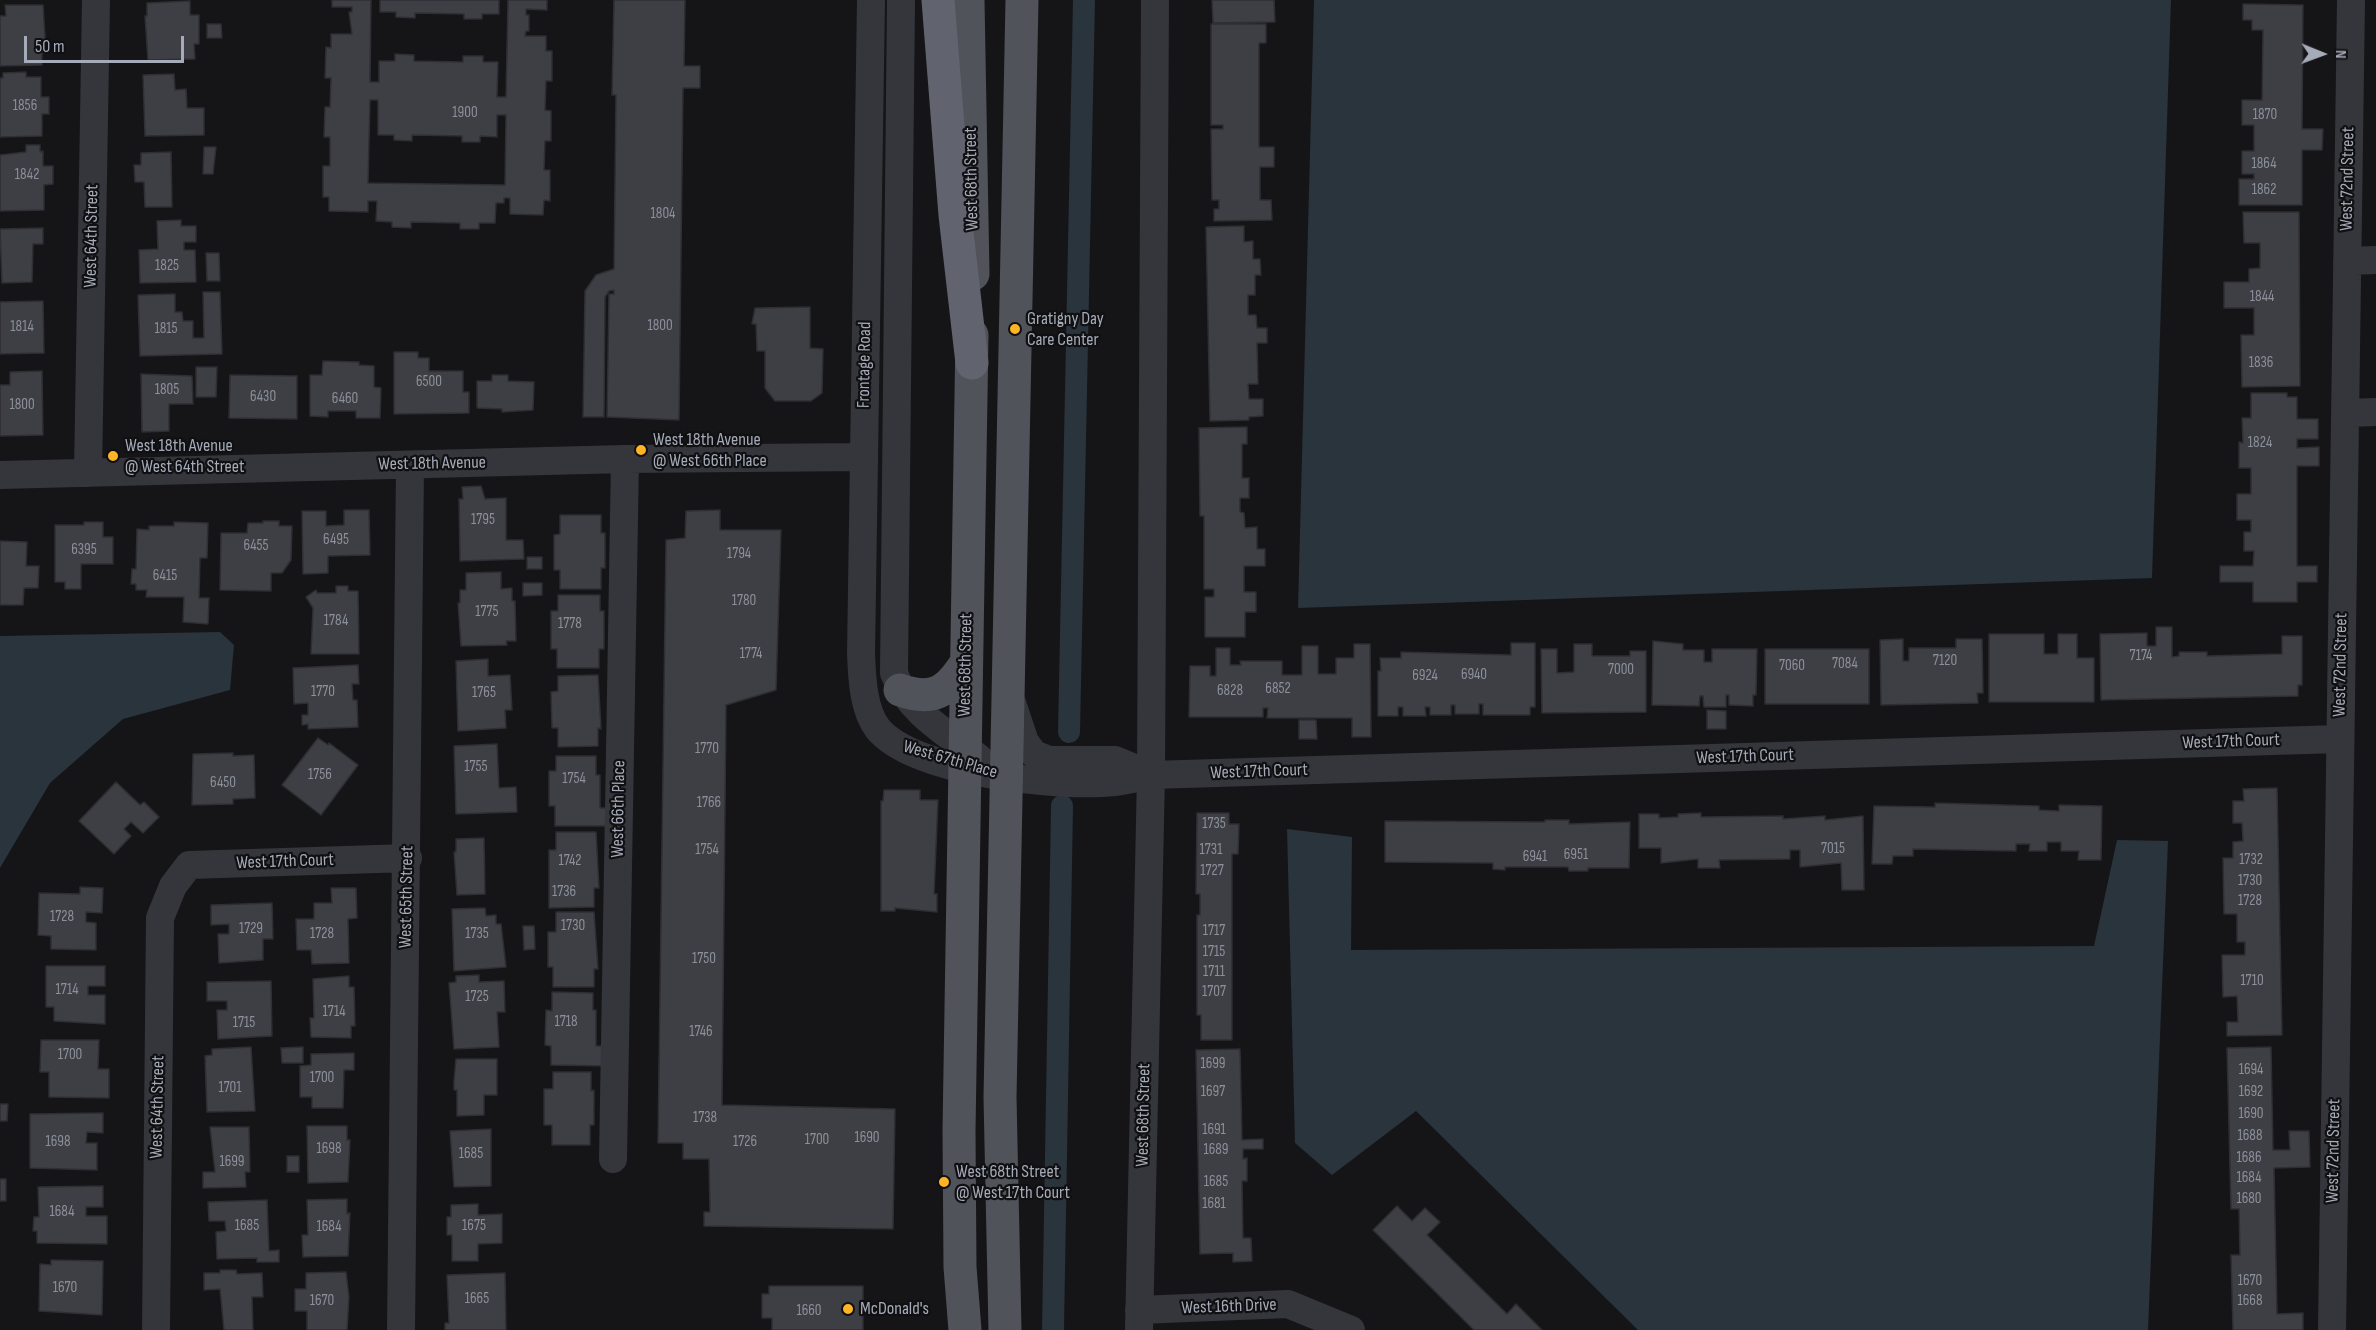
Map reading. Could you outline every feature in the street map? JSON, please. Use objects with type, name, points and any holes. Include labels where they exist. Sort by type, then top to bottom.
[{"type":"highway","points":[[938,0],[955,215],[972,363]]},
{"type":"main road","name":"West 68th Street","points":[[965,1330],[960,1267],[959,1130],[972,363],[973,213],[968,0]]},
{"type":"main road","points":[[1005,1330],[1000,1141],[1006,685],[1022,0]]},
{"type":"main road","points":[[900,690],[923,696],[940,692],[953,684],[966,663]]},
{"type":"street","name":"West 64th Street","points":[[88,473],[96,0]]},
{"type":"street","name":"Frontage Road","points":[[871,0],[861,654],[868,705],[878,728]]},
{"type":"street","name":"Frontage Road","points":[[900,690],[893,658],[901,0]]},
{"type":"street","name":"West 68th Street","points":[[1139,1320],[1151,775],[1155,0]]},
{"type":"street","name":"West 72nd Street","points":[[2332,1330],[2351,0]]},
{"type":"street","points":[[2347,261],[2376,260]]},
{"type":"street","points":[[2346,413],[2376,412]]},
{"type":"street","name":"West 18th Avenue","points":[[0,475],[625,459],[864,457]]},
{"type":"street","points":[[864,457],[884,477],[895,502]]},
{"type":"street","name":"West 66th Place","points":[[613,1159],[625,459]]},
{"type":"street","name":"West 65th Street","points":[[401,1330],[408,858],[410,465]]},
{"type":"street","name":"West 17th Court","points":[[1006,685],[1025,742],[1034,754],[1049,760],[1115,760],[1151,775]]},
{"type":"street","name":"West 67th Place","points":[[900,690],[965,757],[1005,777]]},
{"type":"street","name":"West 67th Place","points":[[878,728],[905,751],[965,757]]},
{"type":"street","name":"West 17th Court","points":[[1005,777],[1040,782],[1115,783],[1151,775],[2339,739]]},
{"type":"street","name":"West 17th Court","points":[[173,886],[189,865],[408,858]]},
{"type":"street","name":"West 64th Street","points":[[156,1330],[160,918],[173,886]]},
{"type":"street","name":"West 16th Drive","points":[[1139,1320],[1288,1304],[1351,1330]]},
{"type":"shaded area","points":[[1314,0],[2171,0],[2152,578],[1298,608]]},
{"type":"shaded area","points":[[220,632],[234,645],[230,690],[123,719],[50,783],[0,868],[0,636]]},
{"type":"shaded area","points":[[1287,829],[1352,837],[1351,950],[2094,946],[2117,840],[2168,841],[2148,1330],[1638,1330],[1416,1111],[1332,1175],[1295,1143]]},
{"type":"building","points":[[332,0],[371,0],[370,82],[379,82],[379,61],[395,61],[395,54],[414,55],[414,61],[463,62],[463,56],[483,56],[483,62],[498,62],[497,97],[506,97],[508,0],[547,0],[547,10],[526,9],[526,15],[529,15],[529,31],[526,31],[525,36],[546,36],[546,51],[552,51],[552,81],[546,81],[545,110],[551,111],[551,141],[545,141],[544,170],[550,170],[550,201],[544,200],[543,215],[510,214],[510,198],[504,198],[504,203],[496,203],[495,223],[479,223],[479,229],[460,229],[460,223],[411,222],[411,228],[392,227],[392,222],[376,221],[377,201],[368,201],[368,212],[329,211],[329,197],[323,197],[323,166],[330,166],[330,137],[324,137],[325,107],[330,107],[331,78],[325,78],[326,47],[331,48],[331,34],[352,34],[349,12],[352,12],[352,7],[332,7]],"holes":[[[370,100],[378,100],[378,135],[394,135],[394,140],[412,141],[412,135],[462,136],[462,142],[480,142],[480,136],[497,137],[497,115],[506,115],[505,185],[368,183]]]},
{"type":"building","points":[[380,0],[499,0],[499,14],[482,14],[482,19],[464,19],[464,14],[415,13],[415,18],[396,17],[396,12],[380,12]]},
{"type":"building","points":[[614,0],[685,0],[684,66],[700,66],[700,88],[683,88],[679,420],[607,417],[609,294],[614,294],[614,290],[609,291],[605,297],[604,417],[583,417],[585,291],[596,275],[614,269],[616,95],[612,95]]},
{"type":"building","points":[[1212,0],[1274,0],[1275,22],[1213,23]]},
{"type":"building","points":[[190,1],[190,15],[199,15],[199,44],[194,44],[195,59],[148,60],[145,16],[147,16],[147,3]]},
{"type":"building","points":[[2243,4],[2303,5],[2302,129],[2323,129],[2322,150],[2302,150],[2302,205],[2239,205],[2239,179],[2254,179],[2254,174],[2242,174],[2242,151],[2254,151],[2254,125],[2242,125],[2242,100],[2262,100],[2263,30],[2252,30],[2252,20],[2243,20]]},
{"type":"building","points":[[5,5],[43,5],[46,53],[42,53],[42,65],[0,66],[0,16],[6,16]]},
{"type":"building","points":[[207,24],[221,24],[222,38],[207,38]]},
{"type":"building","points":[[1211,24],[1266,24],[1266,43],[1259,43],[1259,147],[1274,147],[1274,167],[1260,167],[1260,200],[1271,200],[1272,220],[1214,221],[1214,209],[1219,209],[1219,200],[1212,200],[1211,129],[1223,129],[1223,125],[1211,125]]},
{"type":"building","points":[[26,72],[26,77],[41,77],[41,97],[49,97],[49,114],[42,114],[42,136],[0,137],[0,78],[3,78],[3,73]]},
{"type":"building","points":[[174,74],[175,90],[186,89],[187,108],[204,108],[204,135],[145,136],[143,75]]},
{"type":"building","points":[[26,145],[40,145],[40,152],[43,151],[43,166],[53,166],[53,184],[44,185],[44,210],[0,211],[0,155],[26,152]]},
{"type":"building","points":[[204,147],[216,147],[213,174],[203,174]]},
{"type":"building","points":[[171,152],[172,207],[145,207],[144,182],[135,182],[134,165],[141,165],[141,153]]},
{"type":"building","points":[[2243,212],[2299,212],[2300,386],[2242,387],[2241,335],[2254,335],[2254,308],[2224,308],[2224,282],[2249,282],[2249,269],[2260,268],[2260,243],[2244,243]]},
{"type":"building","points":[[181,220],[181,226],[196,226],[196,242],[184,242],[184,250],[195,250],[196,282],[140,283],[139,250],[158,249],[157,221]]},
{"type":"building","points":[[1244,226],[1244,242],[1253,241],[1253,259],[1260,259],[1261,275],[1255,275],[1255,295],[1248,295],[1248,315],[1256,315],[1257,328],[1267,328],[1267,343],[1257,343],[1258,384],[1248,384],[1249,399],[1263,399],[1263,416],[1249,417],[1249,420],[1210,421],[1206,227]]},
{"type":"building","points":[[43,228],[43,244],[33,244],[32,282],[2,283],[0,229]]},
{"type":"building","points":[[206,253],[219,253],[220,281],[207,281]]},
{"type":"building","points":[[203,292],[220,292],[222,354],[140,356],[138,295],[175,294],[175,312],[182,312],[183,321],[193,321],[193,338],[204,338]]},
{"type":"building","points":[[43,301],[44,353],[0,354],[0,302]]},
{"type":"building","points":[[810,307],[810,348],[823,349],[822,393],[811,401],[775,401],[765,388],[765,351],[757,351],[756,324],[752,324],[755,308]]},
{"type":"building","points":[[394,352],[418,352],[418,358],[429,358],[429,371],[463,371],[463,392],[469,392],[469,413],[394,414]]},
{"type":"building","points":[[323,361],[359,362],[359,365],[374,366],[374,387],[381,388],[380,418],[356,418],[356,411],[328,411],[328,417],[310,416],[310,375],[322,375]]},
{"type":"building","points":[[196,367],[217,367],[216,397],[196,397]]},
{"type":"building","points":[[42,371],[43,435],[0,436],[0,385],[10,385],[10,372]]},
{"type":"building","points":[[141,374],[192,376],[193,404],[169,404],[169,431],[142,432]]},
{"type":"building","points":[[230,375],[297,376],[297,419],[229,418]]},
{"type":"building","points":[[492,375],[508,375],[508,381],[534,382],[533,410],[502,412],[502,409],[477,408],[477,381],[492,381]]},
{"type":"building","points":[[2251,393],[2287,393],[2287,397],[2297,397],[2297,419],[2318,419],[2318,439],[2297,439],[2297,448],[2319,447],[2319,466],[2297,466],[2297,566],[2317,566],[2317,582],[2297,582],[2297,602],[2253,602],[2253,582],[2220,582],[2220,566],[2253,566],[2254,551],[2244,551],[2244,532],[2251,532],[2251,520],[2237,520],[2237,494],[2251,494],[2251,468],[2239,468],[2239,442],[2243,443],[2242,418],[2251,418]]},
{"type":"building","points":[[1247,427],[1247,444],[1242,444],[1242,478],[1249,478],[1249,498],[1240,498],[1240,512],[1244,513],[1245,528],[1257,527],[1257,549],[1265,549],[1265,566],[1244,566],[1244,592],[1256,592],[1256,612],[1245,612],[1245,637],[1205,637],[1205,597],[1214,597],[1214,589],[1204,589],[1204,516],[1200,516],[1199,428]]},
{"type":"building","points":[[481,486],[485,499],[506,498],[506,540],[523,540],[524,559],[460,561],[459,499],[463,499],[462,487]]},
{"type":"building","points":[[344,510],[369,510],[370,555],[328,556],[328,573],[303,574],[302,511],[326,511],[326,526],[344,525]]},
{"type":"building","points":[[720,510],[720,530],[781,530],[776,690],[726,705],[722,1105],[895,1109],[893,1229],[704,1226],[704,1212],[710,1212],[709,1159],[683,1159],[683,1143],[658,1143],[666,540],[685,538],[686,511]]},
{"type":"building","points":[[560,515],[601,515],[601,533],[605,533],[605,568],[601,568],[601,589],[560,589],[560,570],[554,570],[554,535],[560,534]]},
{"type":"building","points":[[263,521],[279,521],[279,526],[292,526],[291,560],[282,573],[271,573],[271,591],[220,590],[221,533],[247,533],[248,523],[263,523]]},
{"type":"building","points":[[84,522],[103,522],[103,537],[113,537],[113,564],[81,564],[81,589],[65,589],[65,582],[55,582],[55,525],[84,525]]},
{"type":"building","points":[[174,522],[208,523],[207,558],[200,558],[199,598],[209,598],[208,624],[183,622],[184,597],[146,597],[147,590],[136,590],[136,584],[131,584],[132,569],[136,569],[137,529],[149,530],[149,526],[174,526]]},
{"type":"building","points":[[0,541],[27,542],[26,566],[39,566],[38,588],[24,588],[23,605],[0,605]]},
{"type":"building","points":[[527,557],[542,557],[542,569],[527,569]]},
{"type":"building","points":[[501,572],[501,589],[512,588],[512,601],[515,601],[516,641],[506,641],[507,645],[461,646],[458,603],[460,603],[460,590],[466,590],[466,573]]},
{"type":"building","points":[[523,583],[542,583],[542,595],[523,596]]},
{"type":"building","points":[[336,586],[348,586],[348,591],[358,591],[359,654],[311,654],[313,608],[306,597],[316,590],[317,593],[336,593]]},
{"type":"building","points":[[558,595],[600,595],[600,611],[604,611],[604,649],[599,649],[599,668],[557,668],[557,649],[551,649],[551,611],[558,611]]},
{"type":"building","points":[[2156,627],[2172,627],[2172,657],[2179,656],[2179,652],[2207,652],[2207,656],[2282,654],[2282,636],[2302,636],[2302,685],[2298,685],[2298,696],[2101,700],[2100,634],[2147,633],[2147,646],[2156,646]]},
{"type":"building","points":[[1989,634],[2044,634],[2044,654],[2058,654],[2058,634],[2077,634],[2077,658],[2094,658],[2094,702],[1989,702]]},
{"type":"building","points":[[1903,639],[1903,661],[1909,661],[1909,648],[1956,648],[1956,639],[1982,639],[1983,693],[1977,693],[1978,703],[1881,705],[1880,640]]},
{"type":"building","points":[[1653,641],[1683,644],[1683,650],[1704,650],[1704,662],[1712,662],[1712,649],[1757,649],[1756,695],[1753,695],[1753,706],[1729,705],[1729,695],[1726,695],[1726,707],[1704,707],[1703,696],[1700,696],[1699,706],[1652,705]]},
{"type":"building","points":[[1511,643],[1535,643],[1535,707],[1530,707],[1530,715],[1483,715],[1483,704],[1479,704],[1479,714],[1455,714],[1455,705],[1451,705],[1451,715],[1430,715],[1430,707],[1425,707],[1426,716],[1403,716],[1403,707],[1398,707],[1398,716],[1378,716],[1380,658],[1401,658],[1401,652],[1511,655]]},
{"type":"building","points":[[1354,644],[1370,644],[1371,737],[1352,737],[1352,718],[1267,718],[1268,708],[1263,708],[1263,717],[1189,717],[1190,666],[1210,666],[1210,676],[1216,676],[1216,648],[1230,648],[1230,665],[1241,665],[1240,661],[1282,661],[1282,675],[1302,675],[1302,646],[1318,646],[1318,674],[1336,674],[1336,658],[1354,658]]},
{"type":"building","points":[[1574,644],[1592,644],[1592,656],[1630,656],[1630,651],[1646,651],[1646,712],[1542,713],[1541,649],[1557,649],[1557,673],[1574,672]]},
{"type":"building","points":[[1765,649],[1869,649],[1869,704],[1765,704]]},
{"type":"building","points":[[488,659],[488,676],[510,675],[512,710],[505,710],[506,728],[458,731],[456,661]]},
{"type":"building","points":[[358,665],[359,684],[352,684],[353,700],[357,700],[358,727],[308,729],[308,724],[302,725],[302,715],[308,715],[308,703],[294,704],[293,668]]},
{"type":"building","points":[[598,675],[601,729],[598,728],[598,746],[558,747],[558,728],[552,728],[551,692],[558,691],[558,676]]},
{"type":"building","points":[[1707,710],[1726,711],[1726,729],[1707,729]]},
{"type":"building","points":[[1299,720],[1316,720],[1317,739],[1299,739]]},
{"type":"building","points":[[318,738],[328,745],[329,743],[358,765],[321,815],[282,785]]},
{"type":"building","points":[[497,744],[499,788],[516,787],[517,812],[456,814],[454,746]]},
{"type":"building","points":[[233,753],[233,756],[254,755],[255,798],[233,799],[233,804],[192,805],[193,754]]},
{"type":"building","points":[[556,756],[596,756],[596,775],[600,775],[600,808],[612,808],[612,826],[555,826],[555,806],[549,806],[549,771],[556,771]]},
{"type":"building","points":[[116,782],[140,805],[144,802],[159,817],[143,833],[131,822],[124,829],[131,836],[114,854],[79,821]]},
{"type":"building","points":[[2277,788],[2282,1035],[2227,1036],[2227,1022],[2238,1022],[2237,996],[2223,997],[2222,955],[2245,955],[2245,942],[2237,942],[2237,914],[2224,914],[2223,858],[2233,858],[2233,842],[2243,841],[2242,823],[2233,823],[2233,801],[2244,801],[2243,789]]},
{"type":"building","points":[[884,790],[920,790],[920,800],[938,800],[934,894],[937,894],[937,912],[895,908],[895,911],[881,911],[881,801],[883,801]]},
{"type":"building","points":[[1935,803],[2039,806],[2039,810],[2059,811],[2059,805],[2102,806],[2101,860],[2078,860],[2079,851],[2061,851],[2061,842],[2047,842],[2047,851],[2029,851],[2030,844],[2016,844],[2016,851],[1913,849],[1913,856],[1893,856],[1892,864],[1872,864],[1874,806],[1935,807]]},
{"type":"building","points":[[1197,813],[1229,813],[1229,824],[1239,824],[1238,854],[1232,854],[1232,1040],[1201,1040],[1201,1015],[1197,1015],[1197,915],[1200,915],[1200,894],[1196,894]]},
{"type":"building","points":[[1701,813],[1701,817],[1783,816],[1783,819],[1825,816],[1825,820],[1863,816],[1864,890],[1842,890],[1841,863],[1800,867],[1800,850],[1790,850],[1790,859],[1719,860],[1720,868],[1698,868],[1698,859],[1661,863],[1661,848],[1639,848],[1639,814],[1659,814],[1659,818]]},
{"type":"building","points":[[1545,820],[1569,820],[1569,824],[1630,822],[1629,868],[1588,868],[1588,871],[1569,871],[1568,867],[1505,867],[1505,870],[1493,869],[1493,863],[1385,862],[1385,821],[1545,822]]},
{"type":"building","points":[[556,832],[596,832],[599,888],[594,888],[594,907],[549,908],[549,850],[556,850]]},
{"type":"building","points":[[484,838],[485,894],[457,895],[454,852],[456,852],[456,839]]},
{"type":"building","points":[[80,887],[103,888],[102,913],[86,912],[86,922],[96,923],[96,950],[51,949],[51,936],[38,935],[39,893],[80,894]]},
{"type":"building","points":[[331,888],[356,888],[357,918],[348,919],[349,963],[312,964],[311,950],[297,950],[296,919],[314,919],[314,903],[332,903]]},
{"type":"building","points":[[272,903],[273,939],[263,939],[263,960],[219,963],[218,934],[229,934],[229,924],[211,925],[211,905]]},
{"type":"building","points":[[485,908],[486,916],[496,915],[496,924],[501,924],[506,967],[454,971],[452,909]]},
{"type":"building","points":[[556,912],[594,912],[598,969],[594,969],[594,987],[553,987],[553,967],[548,967],[548,932],[556,932]]},
{"type":"building","points":[[523,926],[534,926],[535,949],[524,950]]},
{"type":"building","points":[[46,966],[105,966],[105,986],[88,986],[88,995],[105,995],[105,1024],[54,1021],[54,1007],[46,1007]]},
{"type":"building","points":[[479,975],[479,982],[504,981],[505,1012],[497,1012],[499,1047],[454,1049],[449,983],[456,982],[456,976]]},
{"type":"building","points":[[349,976],[349,987],[354,987],[355,1026],[351,1026],[351,1038],[311,1037],[310,1018],[314,1018],[313,979]]},
{"type":"building","points":[[271,981],[272,1036],[218,1039],[217,1010],[227,1010],[227,1001],[207,1001],[207,982]]},
{"type":"building","points":[[552,992],[593,993],[593,1010],[596,1010],[596,1046],[608,1046],[608,1066],[551,1065],[551,1046],[545,1045],[546,1010],[552,1011]]},
{"type":"building","points":[[41,1040],[99,1040],[98,1069],[109,1069],[109,1098],[49,1097],[49,1072],[40,1072]]},
{"type":"building","points":[[251,1047],[255,1111],[207,1112],[205,1056],[212,1055],[212,1049]]},
{"type":"building","points":[[303,1047],[303,1063],[282,1063],[281,1048]]},
{"type":"building","points":[[2271,1047],[2273,1150],[2290,1150],[2289,1131],[2309,1131],[2310,1167],[2274,1168],[2277,1314],[2303,1313],[2303,1330],[2233,1330],[2231,1255],[2240,1255],[2239,1209],[2231,1209],[2227,1048]]},
{"type":"building","points":[[1240,1049],[1242,1140],[1263,1139],[1263,1149],[1243,1149],[1243,1159],[1247,1158],[1247,1181],[1242,1181],[1243,1238],[1251,1238],[1252,1261],[1233,1262],[1233,1253],[1200,1254],[1196,1050]]},
{"type":"building","points":[[354,1053],[354,1070],[344,1070],[343,1108],[312,1108],[312,1097],[300,1097],[300,1066],[311,1065],[311,1054]]},
{"type":"building","points":[[456,1059],[497,1059],[497,1095],[484,1095],[484,1115],[457,1116],[457,1090],[454,1090]]},
{"type":"building","points":[[553,1072],[591,1072],[591,1091],[594,1090],[594,1125],[590,1125],[590,1145],[552,1145],[552,1125],[544,1125],[544,1089],[553,1089]]},
{"type":"building","points":[[0,1104],[8,1104],[7,1121],[0,1121]]},
{"type":"building","points":[[103,1113],[103,1133],[87,1132],[86,1143],[97,1143],[97,1170],[30,1168],[30,1114]]},
{"type":"building","points":[[307,1126],[347,1126],[347,1140],[350,1140],[348,1182],[308,1183]]},
{"type":"building","points":[[210,1127],[249,1127],[250,1172],[245,1172],[246,1187],[203,1188],[203,1172],[215,1172]]},
{"type":"building","points":[[491,1129],[491,1186],[454,1187],[450,1131]]},
{"type":"building","points":[[287,1156],[299,1156],[299,1172],[287,1172]]},
{"type":"building","points":[[0,1179],[6,1179],[6,1201],[0,1201]]},
{"type":"building","points":[[103,1186],[103,1207],[86,1207],[86,1216],[107,1216],[107,1244],[37,1243],[37,1231],[33,1231],[34,1217],[39,1217],[38,1187]]},
{"type":"building","points":[[347,1199],[347,1214],[350,1213],[348,1256],[303,1257],[302,1235],[308,1235],[307,1200]]},
{"type":"building","points":[[267,1200],[269,1251],[279,1250],[279,1262],[257,1262],[257,1258],[217,1259],[216,1232],[226,1231],[225,1221],[209,1221],[208,1202]]},
{"type":"building","points":[[478,1204],[478,1215],[502,1214],[502,1243],[478,1244],[478,1261],[452,1261],[452,1235],[447,1235],[447,1217],[451,1217],[451,1205]]},
{"type":"building","points":[[1397,1206],[1412,1221],[1425,1208],[1440,1222],[1427,1235],[1507,1314],[1516,1304],[1542,1330],[1474,1330],[1373,1230]]},
{"type":"building","points":[[51,1260],[103,1261],[102,1315],[39,1311],[40,1264],[51,1265]]},
{"type":"building","points":[[220,1270],[236,1270],[237,1274],[262,1273],[263,1297],[252,1297],[253,1330],[224,1330],[220,1289],[204,1290],[204,1273],[220,1273]]},
{"type":"building","points":[[346,1272],[349,1297],[347,1330],[307,1330],[307,1311],[295,1311],[295,1289],[306,1289],[306,1273]]},
{"type":"building","points":[[505,1273],[506,1330],[445,1330],[445,1323],[449,1323],[447,1275]]},
{"type":"building","points":[[769,1286],[863,1286],[863,1330],[772,1330],[772,1318],[762,1318],[762,1294],[769,1294]]},
{"type":"waterway","points":[[1069,732],[1084,0]]},
{"type":"waterway","points":[[1053,1330],[1062,806]]},
{"type":"place","name":"Gratigny Day Care Center","points":[[1015,329]]},
{"type":"place","name":"West 18th Avenue @ West 66th Place","points":[[641,450]]},
{"type":"place","name":"West 18th Avenue @ West 64th Street","points":[[113,456]]},
{"type":"place","name":"West 68th Street @ West 17th Court","points":[[944,1182]]},
{"type":"place","name":"McDonald's","points":[[848,1309]]}]
